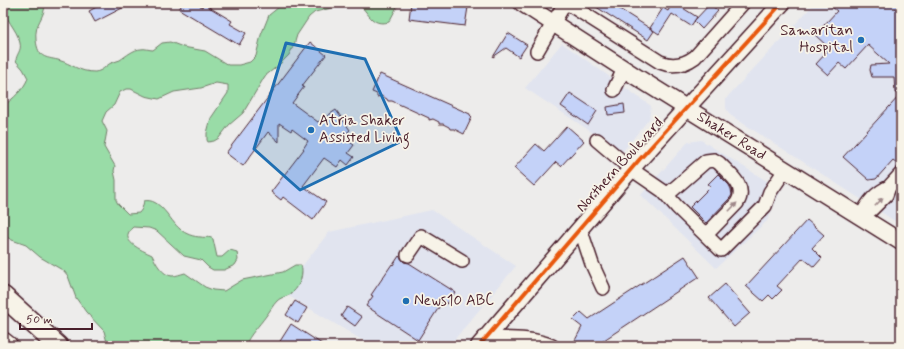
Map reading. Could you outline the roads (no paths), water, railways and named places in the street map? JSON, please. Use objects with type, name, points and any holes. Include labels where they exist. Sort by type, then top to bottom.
[{"type":"highway","points":[[3,296],[58,346]]},
{"type":"highway","points":[[3,342],[8,346]]},
{"type":"main road","name":"Shaker Road","points":[[522,3],[624,69],[901,242]]},
{"type":"main road","name":"Northern Boulevard","points":[[482,342],[631,169],[782,3]]},
{"type":"street","points":[[537,51],[566,3],[656,60],[674,65],[685,63],[695,57],[743,3]]},
{"type":"street","points":[[614,90],[624,69]]},
{"type":"street","points":[[597,140],[631,169],[667,195],[721,250],[765,206],[770,192],[785,170]]},
{"type":"street","points":[[667,195],[706,161],[714,160],[719,163],[740,186],[742,192],[737,203],[706,235]]},
{"type":"street","points":[[861,217],[866,205],[881,190],[889,187],[901,174]]},
{"type":"street","points":[[580,228],[592,264],[603,288]]},
{"type":"street","points":[[408,255],[421,236],[462,261]]},
{"type":"street","points":[[482,342],[524,340],[552,346]]},
{"type":"place","name":"Samaritan Hospital","points":[[861,40]]},
{"type":"place","name":"Atria Shaker Assisted Living","points":[[311,130]]},
{"type":"place","name":"News10 ABC","points":[[406,301]]}]
